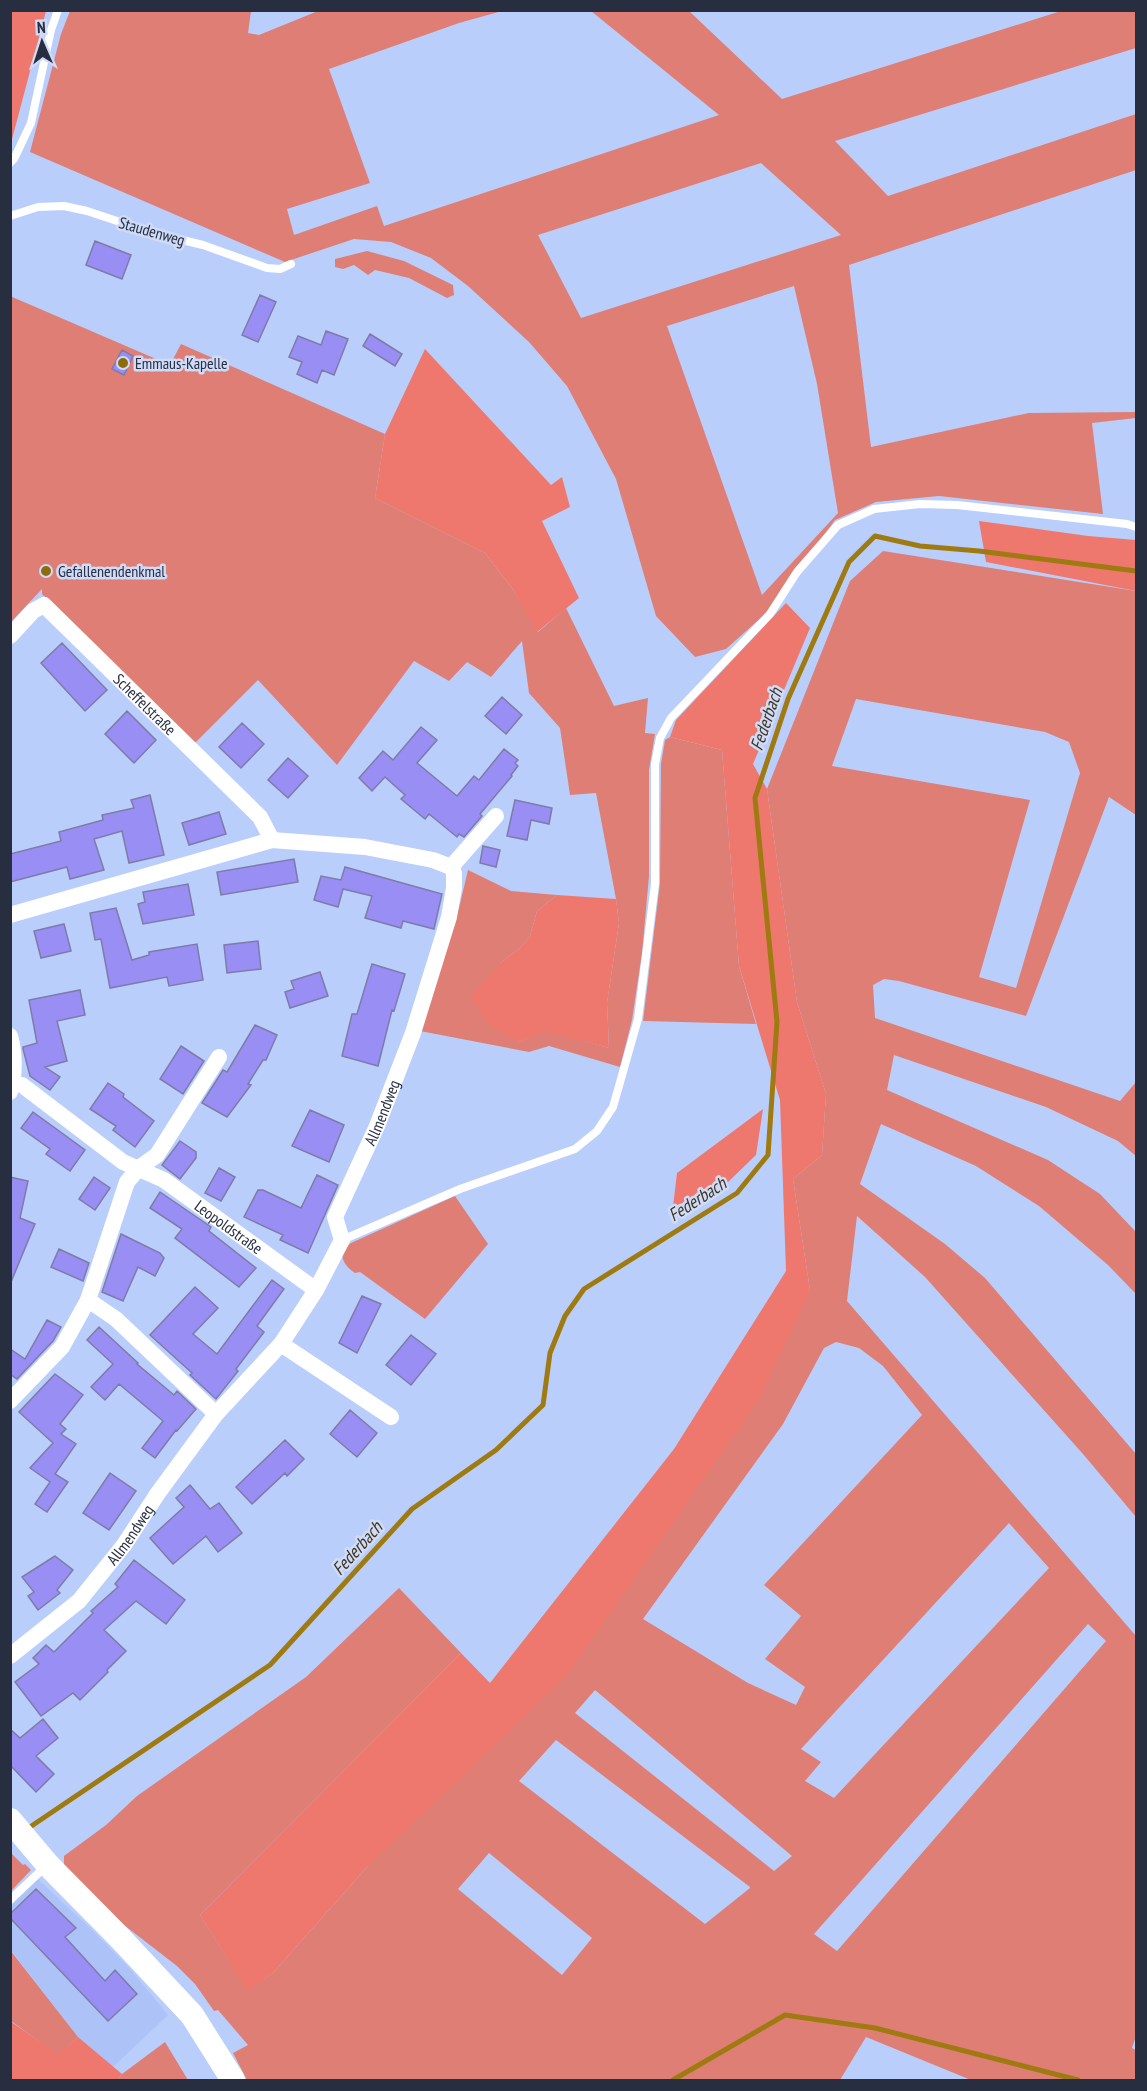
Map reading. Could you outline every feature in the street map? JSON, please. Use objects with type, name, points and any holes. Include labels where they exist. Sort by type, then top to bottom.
[{"type":"main road","points":[[16,1827],[48,1865],[192,2015],[233,2080]]},
{"type":"street","name":"Scheffelstraße","points":[[10,636],[33,611],[44,605],[260,817],[272,840]]},
{"type":"street","points":[[10,915],[272,840],[365,847],[434,860],[451,867],[496,816]]},
{"type":"street","name":"Allmendweg","points":[[10,1656],[79,1601],[124,1545],[158,1493],[216,1414],[281,1344],[316,1290],[342,1240],[335,1217],[376,1126],[413,1033],[449,917],[454,881],[451,867]]},
{"type":"street","points":[[10,1036],[13,1046],[12,1087]]},
{"type":"street","points":[[10,1401],[62,1347],[88,1300],[127,1182],[139,1168],[158,1155],[219,1057]]},
{"type":"street","name":"Leopoldstraße","points":[[12,1087],[22,1085],[123,1162],[164,1180],[316,1290]]},
{"type":"street","points":[[88,1300],[116,1319],[216,1414]]},
{"type":"street","points":[[281,1344],[391,1417]]},
{"type":"lane","points":[[10,163],[31,123],[51,30],[58,10]]},
{"type":"lane","name":"Staudenweg","points":[[10,216],[38,207],[64,206],[87,211],[153,233],[203,245],[267,268],[280,269],[291,264]]},
{"type":"lane","points":[[342,1240],[460,1189],[575,1149],[597,1131],[613,1107],[638,1019],[655,884],[655,764],[660,738],[671,718],[770,614],[797,572],[838,525],[874,509],[920,504],[957,505],[1116,523],[1137,528]]},
{"type":"lane","points":[[10,1900],[48,1865]]},
{"type":"shaded area","points":[[10,11],[46,11],[11,143]]},
{"type":"shaded area","points":[[70,11],[251,11],[248,33],[259,35],[318,11],[502,11],[459,23],[329,69],[370,183],[287,209],[294,235],[377,206],[384,226],[719,115],[591,11],[689,11],[782,99],[1061,11],[1136,11],[1136,48],[835,141],[888,196],[1136,114],[1136,170],[849,265],[871,447],[1029,413],[1136,412],[1136,418],[1092,423],[1103,514],[939,496],[876,502],[835,520],[765,614],[726,649],[695,657],[656,616],[616,479],[567,386],[529,342],[468,286],[431,258],[391,242],[354,239],[285,262],[30,152],[61,34]],"holes":[[[761,163],[841,235],[581,318],[538,235]],[[794,286],[817,384],[838,513],[762,595],[667,326]]]},
{"type":"shaded area","points":[[367,251],[404,261],[453,285],[454,295],[447,298],[409,278],[375,270],[368,275],[354,265],[343,269],[335,267],[335,259]]},
{"type":"shaded area","points":[[10,296],[170,365],[181,344],[385,434],[375,498],[485,553],[512,588],[538,632],[566,608],[614,706],[648,698],[645,733],[655,734],[649,770],[649,876],[642,953],[632,1020],[620,1067],[549,1046],[529,1052],[420,1031],[459,908],[468,870],[511,891],[557,895],[537,911],[530,936],[519,949],[500,963],[519,1042],[545,1030],[609,1048],[607,1003],[619,923],[596,793],[570,795],[560,728],[529,693],[522,641],[491,677],[467,662],[449,681],[414,661],[337,765],[258,680],[194,744],[42,594],[42,589],[11,622]]},
{"type":"shaded area","points":[[425,349],[551,485],[562,477],[570,507],[542,521],[579,598],[537,632],[512,588],[485,553],[375,498],[385,434]]},
{"type":"shaded area","points":[[979,521],[1136,540],[1136,591],[986,562]]},
{"type":"shaded area","points":[[883,551],[1136,591],[1136,815],[1109,797],[1026,1016],[899,981],[884,979],[873,985],[875,1018],[1120,1101],[1136,1082],[1136,1156],[1118,1141],[1046,1107],[894,1055],[887,1090],[1048,1160],[1100,1194],[1136,1232],[1136,1294],[1108,1265],[1039,1206],[976,1166],[881,1124],[860,1184],[945,1244],[985,1278],[1136,1454],[1136,1517],[925,1277],[857,1216],[847,1301],[1136,1636],[1136,2036],[1132,2048],[1136,2050],[1136,2080],[971,2080],[866,2037],[840,2080],[247,2080],[233,2053],[248,2045],[218,2010],[214,2011],[195,1984],[177,1966],[124,1925],[64,1865],[64,1856],[106,1825],[137,1796],[306,1677],[399,1588],[461,1653],[200,1915],[247,1989],[273,1973],[367,1867],[810,1290],[793,1179],[822,1155],[826,1094],[797,1002],[767,789],[850,581]],"holes":[[[856,699],[1045,732],[1069,742],[1080,773],[1016,988],[979,977],[1030,800],[832,766]],[[836,1342],[859,1348],[883,1366],[922,1415],[764,1585],[801,1616],[765,1659],[805,1687],[796,1705],[748,1683],[643,1619],[783,1424],[824,1348]],[[1009,1523],[1049,1568],[834,1798],[805,1781],[821,1762],[801,1749]],[[1088,1624],[1106,1641],[837,1951],[814,1934]],[[595,1690],[792,1856],[774,1871],[575,1713]],[[556,1740],[750,1887],[705,1924],[519,1781]],[[489,1853],[592,1938],[562,1975],[458,1889]]]},
{"type":"shaded area","points":[[786,603],[810,628],[753,764],[767,789],[797,1002],[826,1094],[822,1155],[793,1179],[810,1290],[759,1399],[566,1676],[367,1867],[273,1973],[247,1990],[200,1915],[461,1653],[490,1683],[674,1449],[786,1271],[780,1100],[739,966],[722,750],[670,737],[676,720]]},
{"type":"shaded area","points":[[670,737],[722,750],[739,966],[756,1024],[643,1021],[660,883],[661,764],[665,740]]},
{"type":"shaded area","points":[[557,895],[616,899],[619,923],[607,1003],[609,1048],[545,1031],[519,1042],[489,1025],[471,997],[500,963],[519,949],[530,936],[537,911]]},
{"type":"shaded area","points":[[763,1109],[756,1155],[726,1184],[673,1207],[677,1173]]},
{"type":"shaded area","points":[[455,1196],[488,1244],[425,1319],[360,1272],[355,1273],[344,1262],[344,1251],[351,1243]]},
{"type":"shaded area","points":[[11,1853],[31,1870],[11,1891]]},
{"type":"shaded area","points":[[38,1879],[132,1971],[168,2015],[113,2067],[78,2037],[11,1950],[11,1906]]},
{"type":"shaded area","points":[[10,1950],[78,2037],[58,2055],[11,2021]]},
{"type":"shaded area","points":[[10,2021],[58,2054],[78,2037],[122,2074],[118,2080],[11,2080]]},
{"type":"shaded area","points":[[165,2042],[188,2080],[118,2080],[122,2074]]},
{"type":"building","points":[[95,241],[131,255],[122,279],[86,265]]},
{"type":"building","points":[[260,295],[276,302],[258,342],[242,335]]},
{"type":"building","points":[[326,331],[348,339],[334,375],[322,370],[317,383],[297,374],[302,362],[289,357],[298,336],[321,345]]},
{"type":"building","points":[[370,334],[402,354],[395,366],[363,346]]},
{"type":"building","name":"Emmaus-Kapelle","points":[[122,350],[133,356],[124,375],[112,369]]},
{"type":"building","points":[[62,643],[107,690],[85,711],[41,663]]},
{"type":"building","points":[[502,697],[522,715],[506,734],[485,716]]},
{"type":"building","points":[[127,711],[156,740],[134,763],[105,734]]},
{"type":"building","points":[[242,723],[264,744],[241,768],[219,747]]},
{"type":"building","points":[[421,727],[437,740],[417,763],[457,796],[474,776],[479,780],[504,749],[518,760],[515,763],[518,766],[512,776],[464,837],[459,834],[457,837],[429,814],[425,819],[401,799],[405,795],[385,777],[372,791],[359,778],[383,751],[393,760]]},
{"type":"building","points":[[288,758],[308,776],[288,798],[268,780]]},
{"type":"building","points":[[150,795],[164,855],[129,863],[122,831],[94,839],[104,870],[70,879],[67,867],[10,882],[10,854],[61,841],[59,832],[103,820],[102,815],[134,808],[131,800]]},
{"type":"building","points":[[515,800],[552,808],[549,824],[531,820],[527,840],[507,836]]},
{"type":"building","points":[[219,812],[226,834],[189,845],[182,823]]},
{"type":"building","points":[[483,846],[500,850],[496,867],[480,863]]},
{"type":"building","points":[[294,859],[298,882],[221,895],[217,872]]},
{"type":"building","points":[[345,867],[442,894],[434,929],[403,921],[401,928],[365,918],[372,896],[343,889],[338,907],[314,900],[321,876],[341,880]]},
{"type":"building","points":[[188,884],[194,915],[143,924],[138,904],[145,902],[143,892]]},
{"type":"building","points":[[116,908],[132,960],[149,955],[149,952],[197,944],[203,980],[169,986],[167,977],[110,988],[101,939],[95,940],[90,913]]},
{"type":"building","points":[[64,924],[71,951],[41,958],[34,931]]},
{"type":"building","points":[[258,941],[261,969],[227,973],[224,945]]},
{"type":"building","points":[[372,964],[405,974],[394,1011],[392,1010],[378,1066],[342,1056],[352,1014],[357,1014]]},
{"type":"building","points":[[320,972],[328,996],[290,1008],[285,992],[294,989],[291,981]]},
{"type":"building","points":[[80,990],[85,1015],[57,1021],[67,1061],[45,1067],[60,1077],[50,1090],[30,1076],[23,1049],[23,1047],[37,1043],[29,1000]]},
{"type":"building","points":[[255,1025],[277,1035],[266,1060],[263,1060],[248,1084],[251,1085],[227,1117],[202,1103],[223,1070],[227,1072]]},
{"type":"building","points":[[181,1046],[204,1061],[183,1094],[160,1079]]},
{"type":"building","points":[[108,1083],[154,1121],[135,1147],[113,1130],[116,1126],[90,1109]]},
{"type":"building","points":[[310,1110],[344,1125],[329,1162],[292,1146]]},
{"type":"building","points":[[33,1112],[85,1150],[70,1171],[46,1154],[50,1149],[21,1128]]},
{"type":"building","points":[[180,1141],[196,1152],[196,1158],[180,1179],[162,1165]]},
{"type":"building","points":[[219,1168],[235,1177],[221,1201],[205,1193]]},
{"type":"building","points":[[317,1175],[338,1185],[308,1253],[280,1240],[283,1235],[244,1217],[258,1190],[263,1190],[301,1208]]},
{"type":"building","points":[[10,1177],[28,1181],[20,1218],[35,1224],[11,1282]]},
{"type":"building","points":[[94,1177],[110,1188],[95,1210],[79,1199]]},
{"type":"building","points":[[160,1192],[211,1227],[209,1231],[256,1268],[239,1287],[175,1238],[182,1229],[150,1208]]},
{"type":"building","points":[[121,1234],[160,1253],[164,1258],[155,1276],[138,1267],[123,1301],[102,1292]]},
{"type":"building","points":[[59,1249],[89,1263],[83,1281],[51,1267]]},
{"type":"building","points":[[272,1280],[284,1289],[257,1326],[264,1332],[216,1399],[190,1375],[192,1373],[150,1335],[195,1287],[218,1308],[193,1334],[217,1354]]},
{"type":"building","points":[[362,1296],[381,1304],[357,1353],[339,1343]]},
{"type":"building","points":[[47,1320],[61,1327],[53,1341],[17,1379],[10,1374],[10,1349],[25,1359]]},
{"type":"building","points":[[99,1327],[137,1364],[174,1395],[177,1391],[196,1409],[176,1430],[155,1458],[142,1448],[163,1421],[119,1384],[105,1400],[91,1387],[113,1364],[87,1340]]},
{"type":"building","points":[[411,1335],[436,1354],[411,1385],[386,1365]]},
{"type":"building","points":[[55,1374],[83,1395],[60,1424],[66,1429],[61,1434],[76,1444],[55,1474],[68,1482],[47,1512],[35,1504],[50,1482],[30,1468],[53,1443],[19,1412]]},
{"type":"building","points":[[350,1410],[377,1433],[357,1457],[330,1434]]},
{"type":"building","points":[[285,1440],[304,1459],[287,1476],[285,1473],[252,1504],[236,1487]]},
{"type":"building","points":[[110,1473],[136,1491],[109,1530],[83,1513]]},
{"type":"building","points":[[190,1485],[210,1509],[219,1503],[242,1533],[218,1552],[206,1536],[173,1564],[150,1538],[184,1507],[176,1498]]},
{"type":"building","points":[[55,1556],[73,1570],[57,1590],[60,1593],[38,1610],[28,1596],[34,1592],[22,1577]]},
{"type":"building","points":[[134,1560],[185,1600],[166,1624],[136,1601],[104,1630],[126,1651],[80,1700],[73,1693],[41,1716],[15,1682],[39,1664],[33,1658],[46,1645],[54,1652],[93,1613],[91,1611],[118,1587],[115,1584]]},
{"type":"building","points":[[43,1719],[58,1738],[36,1756],[54,1774],[36,1792],[10,1765],[10,1729],[20,1738]]},
{"type":"building","points":[[36,1889],[76,1928],[65,1937],[105,1981],[115,1970],[137,1994],[108,2021],[10,1918],[10,1914]]},
{"type":"waterway","name":"Federbach","points":[[27,1829],[270,1665],[412,1509],[496,1450],[543,1405],[550,1353],[565,1316],[584,1289],[737,1193],[768,1155],[777,1022],[755,798],[788,699],[849,562],[875,536],[920,546],[979,551],[1136,571]]},
{"type":"waterway","points":[[673,2080],[785,2015],[875,2028],[1078,2080]]},
{"type":"place","name":"Emmaus-Kapelle","points":[[123,363]]},
{"type":"place","name":"Gefallenendenkmal","points":[[46,571]]}]
